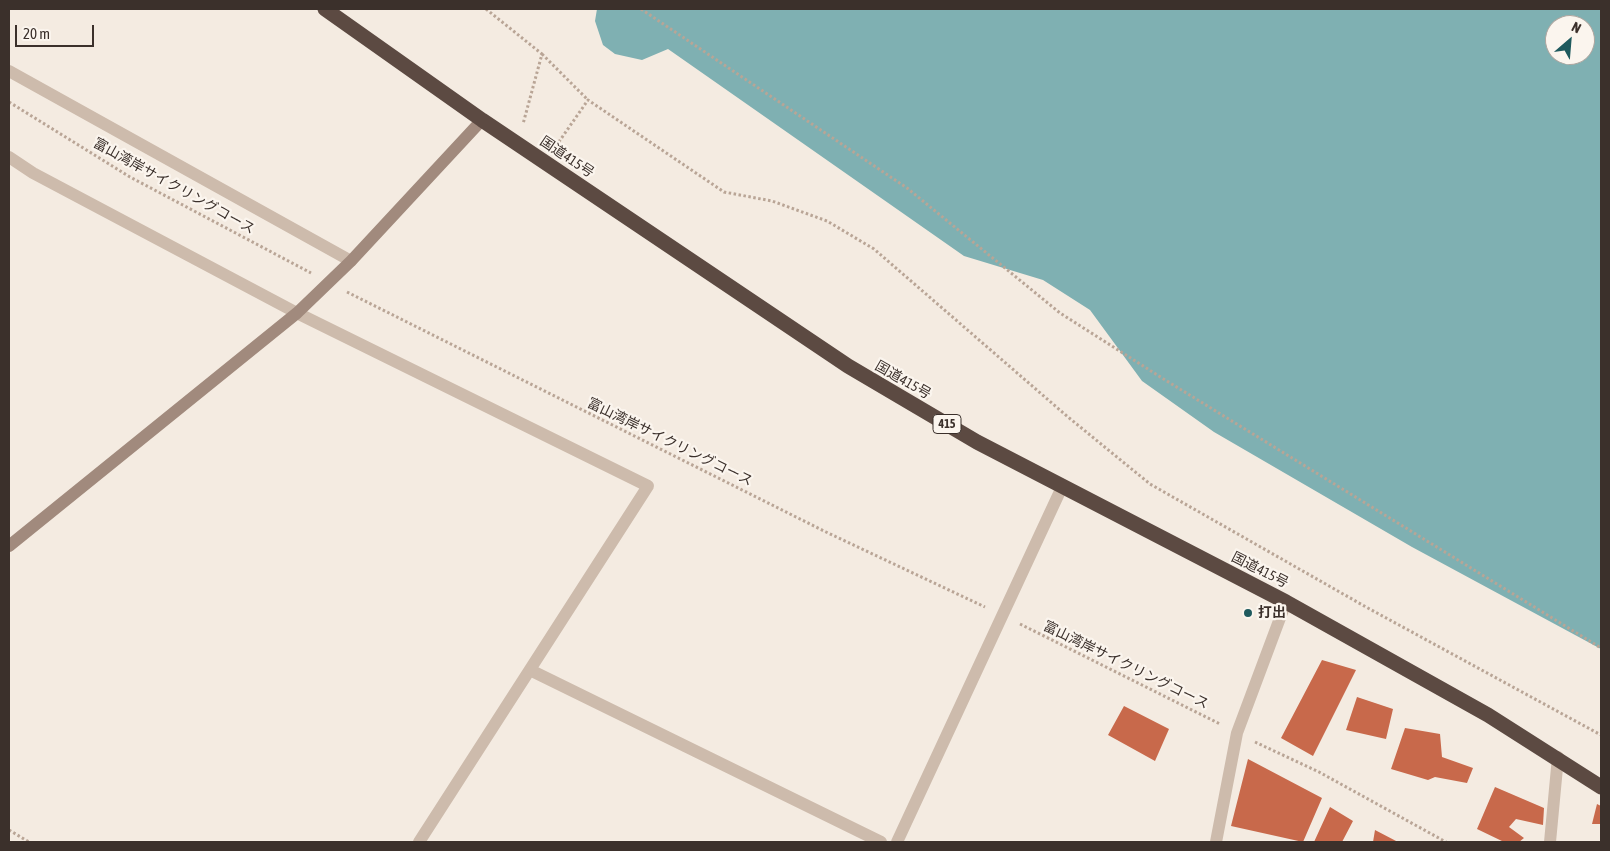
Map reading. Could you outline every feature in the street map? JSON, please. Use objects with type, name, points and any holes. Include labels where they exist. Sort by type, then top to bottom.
[{"type":"highway","name":"国道415号","points":[[325,9],[482,120],[848,366],[977,442],[1286,602],[1488,715],[1558,757],[1601,787]]},
{"type":"street","points":[[9,71],[351,261]]},
{"type":"street","points":[[9,546],[297,314],[351,261],[482,120]]},
{"type":"street","points":[[9,158],[42,178],[297,314],[648,486],[419,842]]},
{"type":"street","points":[[897,842],[1062,487]]},
{"type":"street","points":[[1216,842],[1237,733],[1286,602]]},
{"type":"street","points":[[530,670],[881,842]]},
{"type":"street","points":[[1550,842],[1558,757]]},
{"type":"path","points":[[486,9],[542,54],[588,100],[724,192],[772,201],[827,221],[874,248],[1068,417],[1150,484],[1366,607],[1601,735]]},
{"type":"path","points":[[641,9],[907,188],[1060,313],[1162,378],[1601,648]]},
{"type":"path","points":[[518,144],[542,54]]},
{"type":"path","points":[[546,162],[588,100]]},
{"type":"path","name":"富山湾岸サイクリングコース","points":[[9,102],[130,177],[305,270]]},
{"type":"path","name":"富山湾岸サイクリングコース","points":[[346,292],[826,532],[986,608]]},
{"type":"path","name":"富山湾岸サイクリングコース","points":[[1016,623],[1226,727]]},
{"type":"path","points":[[1249,739],[1319,772],[1446,842]]},
{"type":"path","points":[[9,830],[29,842]]},
{"type":"water","points":[[597,9],[1601,9],[1601,649],[1412,547],[1214,432],[1142,381],[1090,310],[1043,280],[964,256],[668,49],[642,60],[615,54],[603,45],[595,21]]},
{"type":"building","points":[[1322,660],[1356,670],[1313,756],[1281,738]]},
{"type":"building","points":[[1357,697],[1393,709],[1386,739],[1346,730]]},
{"type":"building","points":[[1124,706],[1169,729],[1155,761],[1108,735]]},
{"type":"building","points":[[1405,728],[1440,734],[1442,757],[1473,768],[1467,783],[1435,777],[1428,780],[1391,769]]},
{"type":"building","points":[[1248,759],[1322,798],[1303,842],[1231,826]]},
{"type":"building","points":[[1495,787],[1544,808],[1543,825],[1516,819],[1509,827],[1524,838],[1519,842],[1504,842],[1477,829]]},
{"type":"building","points":[[1597,804],[1601,806],[1601,824],[1592,824]]},
{"type":"building","points":[[1330,807],[1353,821],[1342,842],[1314,842]]},
{"type":"building","points":[[1375,830],[1398,842],[1373,842]]},
{"type":"place","name":"打出","points":[[1248,613]]}]
